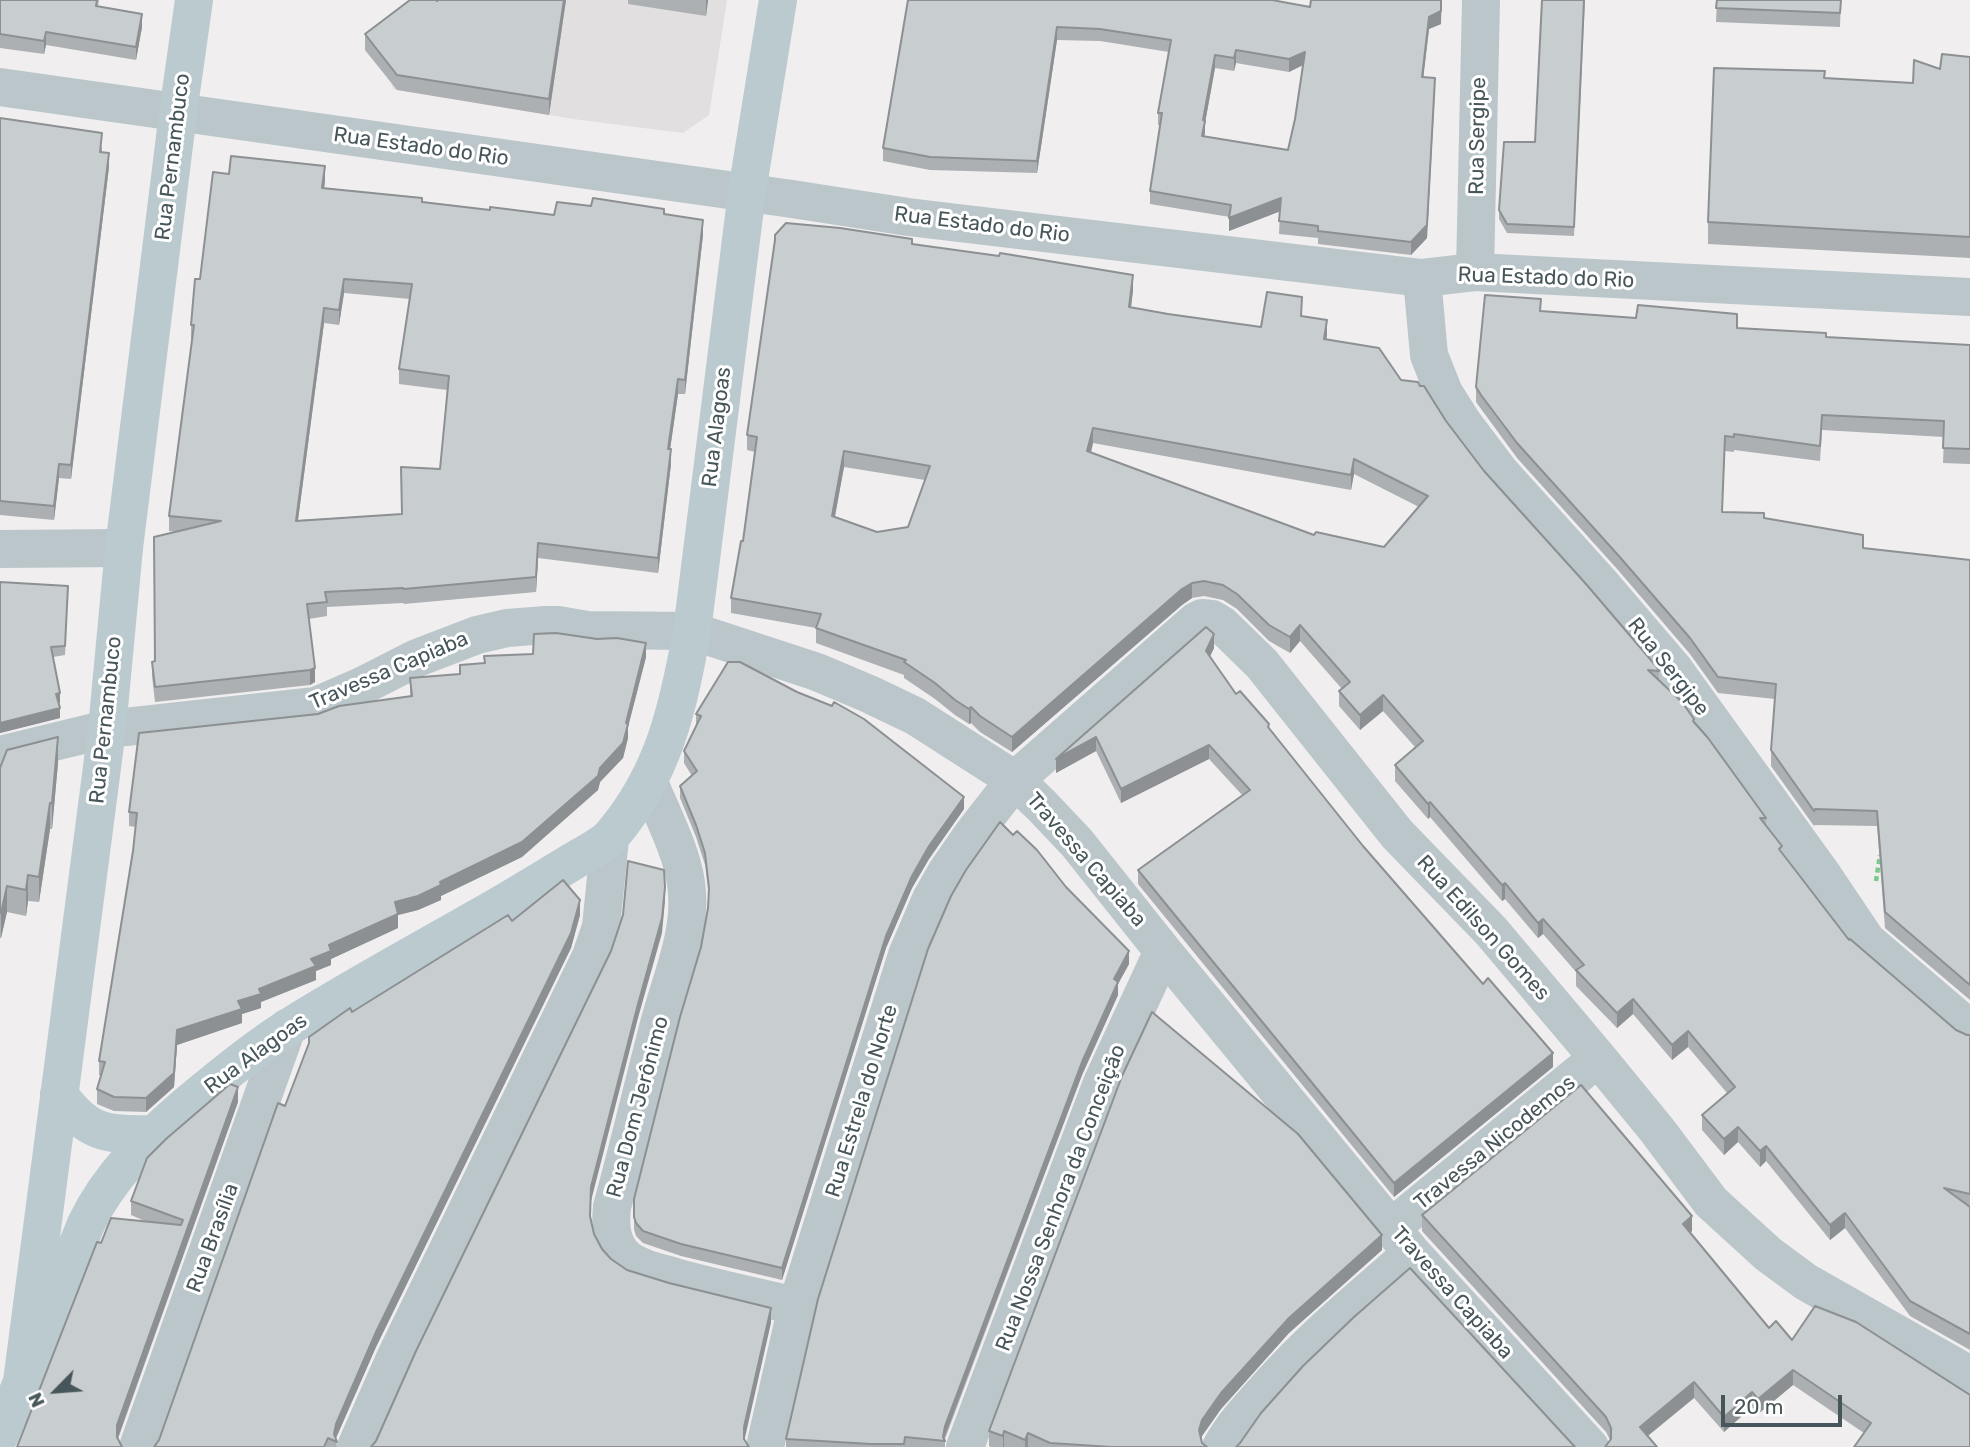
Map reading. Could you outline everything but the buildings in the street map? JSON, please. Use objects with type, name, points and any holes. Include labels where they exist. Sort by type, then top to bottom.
[{"type":"street","name":"Rua Pernambuco","points":[[0,1435],[22,1382],[107,729],[124,548],[194,0]]},
{"type":"street","name":"Rua Alagoas","points":[[22,1382],[95,1205],[153,1134],[213,1083],[288,1028],[521,893],[610,838],[637,804],[649,782],[673,721],[692,631],[747,192],[778,0]]},
{"type":"street","name":"Rua Sergipe","points":[[1475,272],[1481,0]]},
{"type":"street","name":"Rua Estado do Rio","points":[[0,87],[922,219],[1422,278],[1475,272],[1970,297]]},
{"type":"street","name":"Rua Sergipe","points":[[1422,278],[1429,355],[1444,393],[1463,423],[1500,472],[1673,668],[1867,941],[1970,1029]]},
{"type":"street","points":[[0,549],[124,548]]},
{"type":"street","name":"Rua Edilson Gomes","points":[[1015,780],[1196,621],[1202,618],[1212,619],[1262,664],[1397,834],[1491,931],[1657,1130],[1711,1202],[1768,1254],[1806,1282],[1970,1375]]},
{"type":"street","name":"Travessa Capiaba","points":[[0,755],[107,729],[316,706],[417,658],[477,635],[507,628],[558,625],[587,630],[692,631],[817,672],[869,694],[915,716],[1015,780],[1042,806],[1076,843],[1402,1240],[1590,1447]]},
{"type":"street","name":"Rua Estrela do Norte","points":[[765,1447],[797,1306],[907,955],[947,871],[1015,780]]},
{"type":"street","name":"Rua Dom Jerônimo","points":[[649,782],[686,881],[688,915],[683,944],[660,1021],[612,1207],[611,1231],[618,1250],[641,1267],[717,1289],[797,1306]]},
{"type":"street","points":[[356,1447],[396,1356],[591,957],[601,927],[610,838]]},
{"type":"street","name":"Rua Nossa Senhora da Conceição","points":[[965,1447],[1102,1083],[1163,951]]},
{"type":"street","name":"Rua Brasília","points":[[138,1447],[288,1028]]},
{"type":"street","name":"Travessa Nicodemos","points":[[1221,1447],[1251,1405],[1324,1330],[1402,1240],[1598,1058]]},
{"type":"street","points":[[59,1094],[71,1111],[86,1124],[105,1132],[125,1135],[153,1134]]},
{"type":"path","points":[[1867,941],[1881,848]]},
{"type":"shaded area","points":[[430,0],[727,0],[709,115],[683,133],[573,119],[393,89],[391,82],[365,50]]}]
